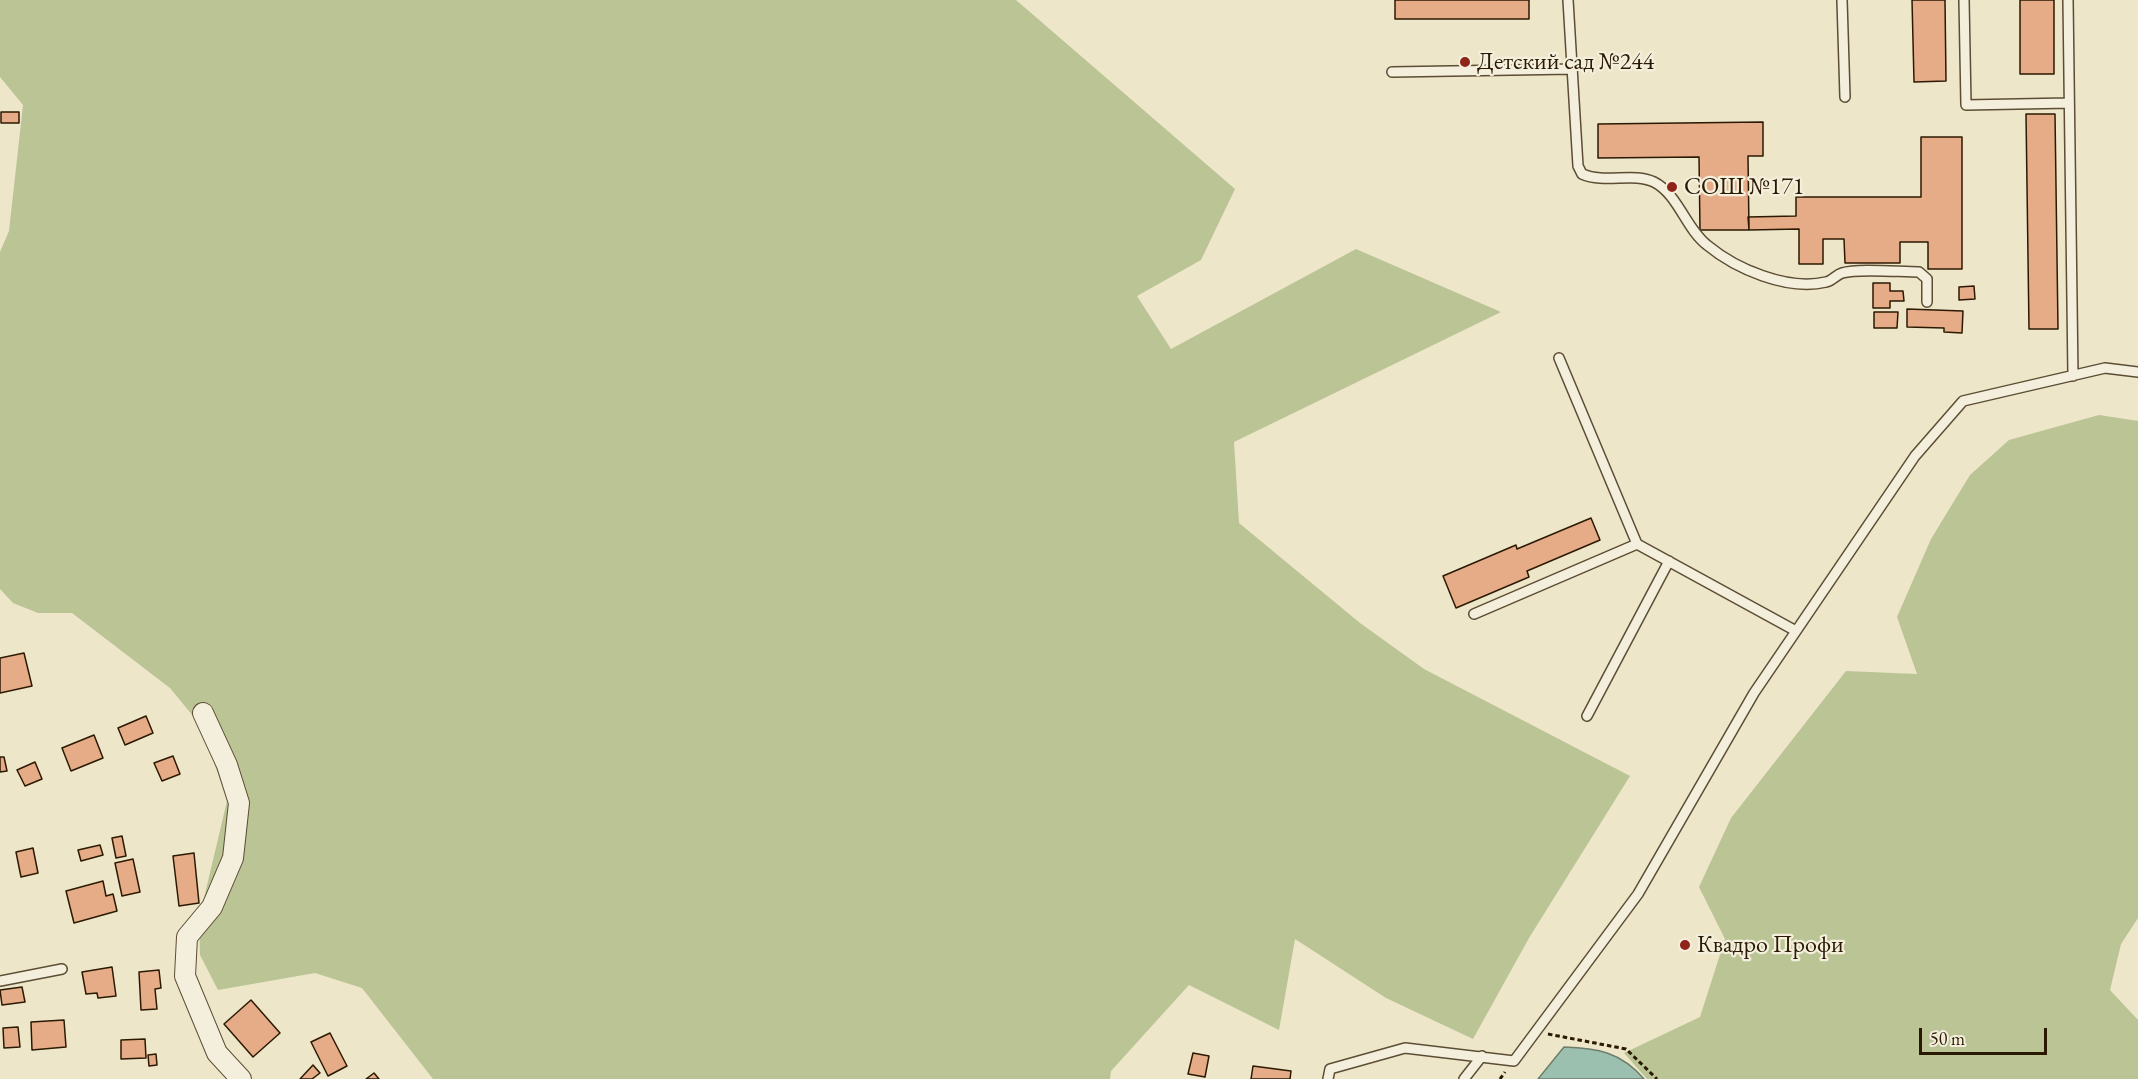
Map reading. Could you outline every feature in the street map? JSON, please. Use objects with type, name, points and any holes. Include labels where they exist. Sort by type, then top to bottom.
[{"type":"street","points":[[203,713],[227,765],[239,803],[233,858],[213,907],[187,937],[185,976],[217,1053],[241,1079]]},
{"type":"lane","points":[[1568,0],[1578,166],[1582,174],[1593,179],[1643,179],[1655,182],[1666,191],[1704,243],[1721,256],[1762,275],[1785,282],[1822,282],[1842,273],[1919,273],[1925,274],[1927,279],[1927,302]]},
{"type":"lane","points":[[1842,0],[1845,97]]},
{"type":"lane","points":[[1964,0],[1966,105],[2069,103]]},
{"type":"lane","points":[[2068,0],[2073,376]]},
{"type":"lane","points":[[1392,72],[1572,69]]},
{"type":"lane","points":[[1559,358],[1637,544],[1796,632]]},
{"type":"lane","points":[[1328,1079],[1329,1069],[1405,1048],[1514,1061],[1638,894],[1754,693],[1915,456],[1963,401],[2105,368],[2138,372]]},
{"type":"lane","points":[[1474,614],[1637,544]]},
{"type":"lane","points":[[1587,716],[1669,561]]},
{"type":"lane","points":[[0,981],[62,969]]},
{"type":"lane","points":[[1464,1079],[1482,1056]]},
{"type":"path","points":[[1537,1032],[1626,1049],[1657,1079]]},
{"type":"shaded area","points":[[0,0],[1016,0],[1235,189],[1201,260],[1137,296],[1171,349],[1356,249],[1501,312],[1234,442],[1239,523],[1360,623],[1424,669],[1630,776],[1529,938],[1473,1039],[1386,998],[1295,939],[1279,1030],[1189,985],[1111,1071],[1110,1079],[433,1079],[362,988],[315,973],[218,990],[200,955],[199,919],[227,801],[202,727],[170,688],[72,613],[38,613],[13,603],[0,589],[0,252],[9,231],[23,105],[0,77]]},
{"type":"shaded area","points":[[2099,415],[2138,421],[2138,918],[2121,944],[2110,990],[2138,1020],[2138,1079],[1647,1079],[1624,1053],[1700,1017],[1725,939],[1699,887],[1731,818],[1846,671],[1917,674],[1897,617],[1931,539],[1970,475],[2009,440]]},
{"type":"shaded area","points":[[1564,1047],[1608,1053],[1626,1063],[1644,1079],[1538,1079]]},
{"type":"building","points":[[1395,0],[1529,0],[1529,19],[1395,19]]},
{"type":"building","points":[[1912,0],[1945,0],[1946,81],[1914,82]]},
{"type":"building","points":[[2020,0],[2054,0],[2054,74],[2020,74]]},
{"type":"building","points":[[1,112],[19,112],[19,123],[1,123]]},
{"type":"building","points":[[2026,114],[2055,114],[2058,329],[2029,329]]},
{"type":"building","points":[[1763,122],[1763,156],[1748,156],[1749,230],[1700,230],[1699,157],[1598,158],[1598,124]]},
{"type":"building","points":[[1921,137],[1962,137],[1962,269],[1928,269],[1928,242],[1900,242],[1900,263],[1845,263],[1844,239],[1823,239],[1823,264],[1799,264],[1799,229],[1749,230],[1748,217],[1796,216],[1796,197],[1921,197]]},
{"type":"building","points":[[1873,283],[1890,283],[1890,291],[1903,291],[1904,301],[1890,301],[1890,308],[1873,308]]},
{"type":"building","points":[[1974,286],[1975,299],[1959,300],[1959,287]]},
{"type":"building","points":[[1907,309],[1963,311],[1962,333],[1944,332],[1944,328],[1907,327]]},
{"type":"building","points":[[1874,312],[1898,312],[1897,328],[1874,328]]},
{"type":"building","points":[[1591,518],[1600,540],[1527,571],[1529,577],[1456,608],[1443,576],[1516,545],[1517,549]]},
{"type":"building","points":[[24,653],[32,686],[0,693],[0,658]]},
{"type":"building","points":[[146,716],[153,733],[125,745],[118,728]]},
{"type":"building","points":[[94,735],[103,758],[71,771],[62,748]]},
{"type":"building","points":[[173,756],[180,774],[162,781],[154,763]]},
{"type":"building","points":[[0,757],[4,757],[7,771],[0,772]]},
{"type":"building","points":[[35,762],[42,779],[25,786],[17,770]]},
{"type":"building","points":[[122,836],[126,856],[116,858],[112,838]]},
{"type":"building","points":[[100,845],[103,855],[81,861],[78,850]]},
{"type":"building","points":[[33,848],[38,873],[21,877],[16,852]]},
{"type":"building","points":[[194,853],[199,903],[179,906],[173,856]]},
{"type":"building","points":[[133,859],[140,892],[122,896],[115,863]]},
{"type":"building","points":[[103,881],[106,896],[113,894],[117,911],[74,923],[66,891]]},
{"type":"building","points":[[112,967],[116,996],[98,998],[97,993],[86,994],[82,972]]},
{"type":"building","points":[[159,970],[161,988],[155,989],[157,1009],[141,1010],[139,972]]},
{"type":"building","points":[[22,987],[25,1002],[2,1005],[0,990]]},
{"type":"building","points":[[251,1000],[280,1033],[253,1057],[224,1024]]},
{"type":"building","points":[[64,1020],[66,1047],[32,1050],[31,1022]]},
{"type":"building","points":[[18,1027],[20,1047],[4,1048],[3,1028]]},
{"type":"building","points":[[330,1033],[347,1066],[328,1076],[311,1042]]},
{"type":"building","points":[[145,1039],[146,1058],[121,1059],[121,1040]]},
{"type":"building","points":[[1193,1053],[1209,1056],[1205,1077],[1188,1074]]},
{"type":"building","points":[[156,1054],[157,1065],[149,1066],[148,1055]]},
{"type":"building","points":[[313,1065],[320,1073],[312,1079],[300,1079]]},
{"type":"building","points":[[1253,1066],[1291,1071],[1290,1079],[1251,1079]]},
{"type":"building","points":[[374,1073],[379,1079],[366,1079]]},
{"type":"place","name":"Детский сад №244","points":[[1465,62]]},
{"type":"place","name":"СОШ №171","points":[[1672,187]]},
{"type":"place","name":"Квадро Профи","points":[[1685,945]]}]
